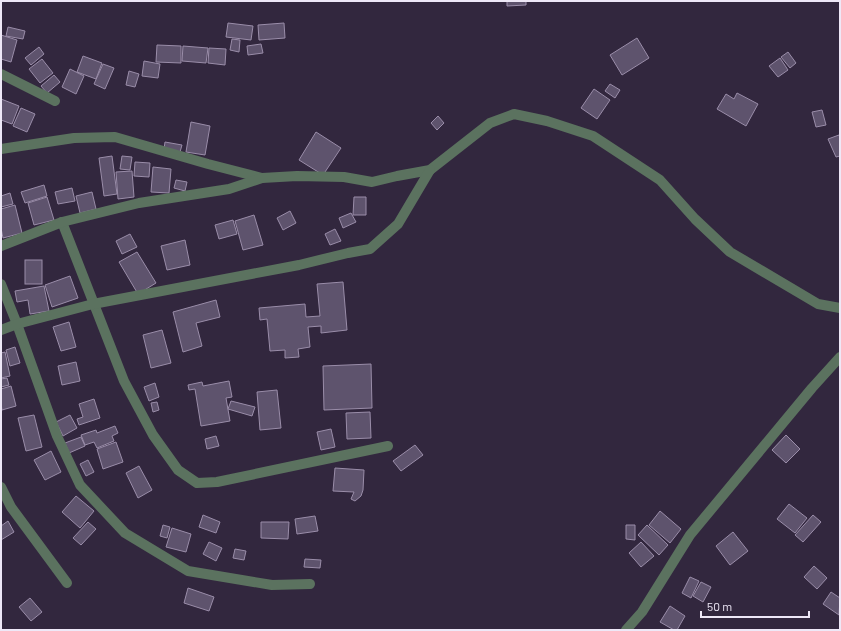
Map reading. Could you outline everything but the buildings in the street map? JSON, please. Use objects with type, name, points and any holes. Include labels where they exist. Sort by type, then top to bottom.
[{"type":"street","points":[[1,74],[55,101]]},
{"type":"street","points":[[1,330],[17,324],[93,304],[298,265],[370,249],[398,224],[430,170],[490,123],[514,114],[547,121],[593,136],[660,180],[695,219],[730,252],[818,304],[840,308]]},
{"type":"street","points":[[1,148],[74,138],[115,137],[262,178]]},
{"type":"street","points":[[1,246],[62,222],[139,203],[228,189],[262,178],[297,176],[344,177],[372,182],[430,170]]},
{"type":"street","points":[[62,222],[124,381],[153,435],[178,470],[197,483],[217,482],[388,446]]},
{"type":"street","points":[[1,284],[57,436],[80,485],[125,533],[188,571],[272,585],[310,584]]},
{"type":"street","points":[[626,630],[642,612],[690,535],[812,388],[840,357]]},
{"type":"street","points":[[1,487],[11,507],[66,582]]}]
